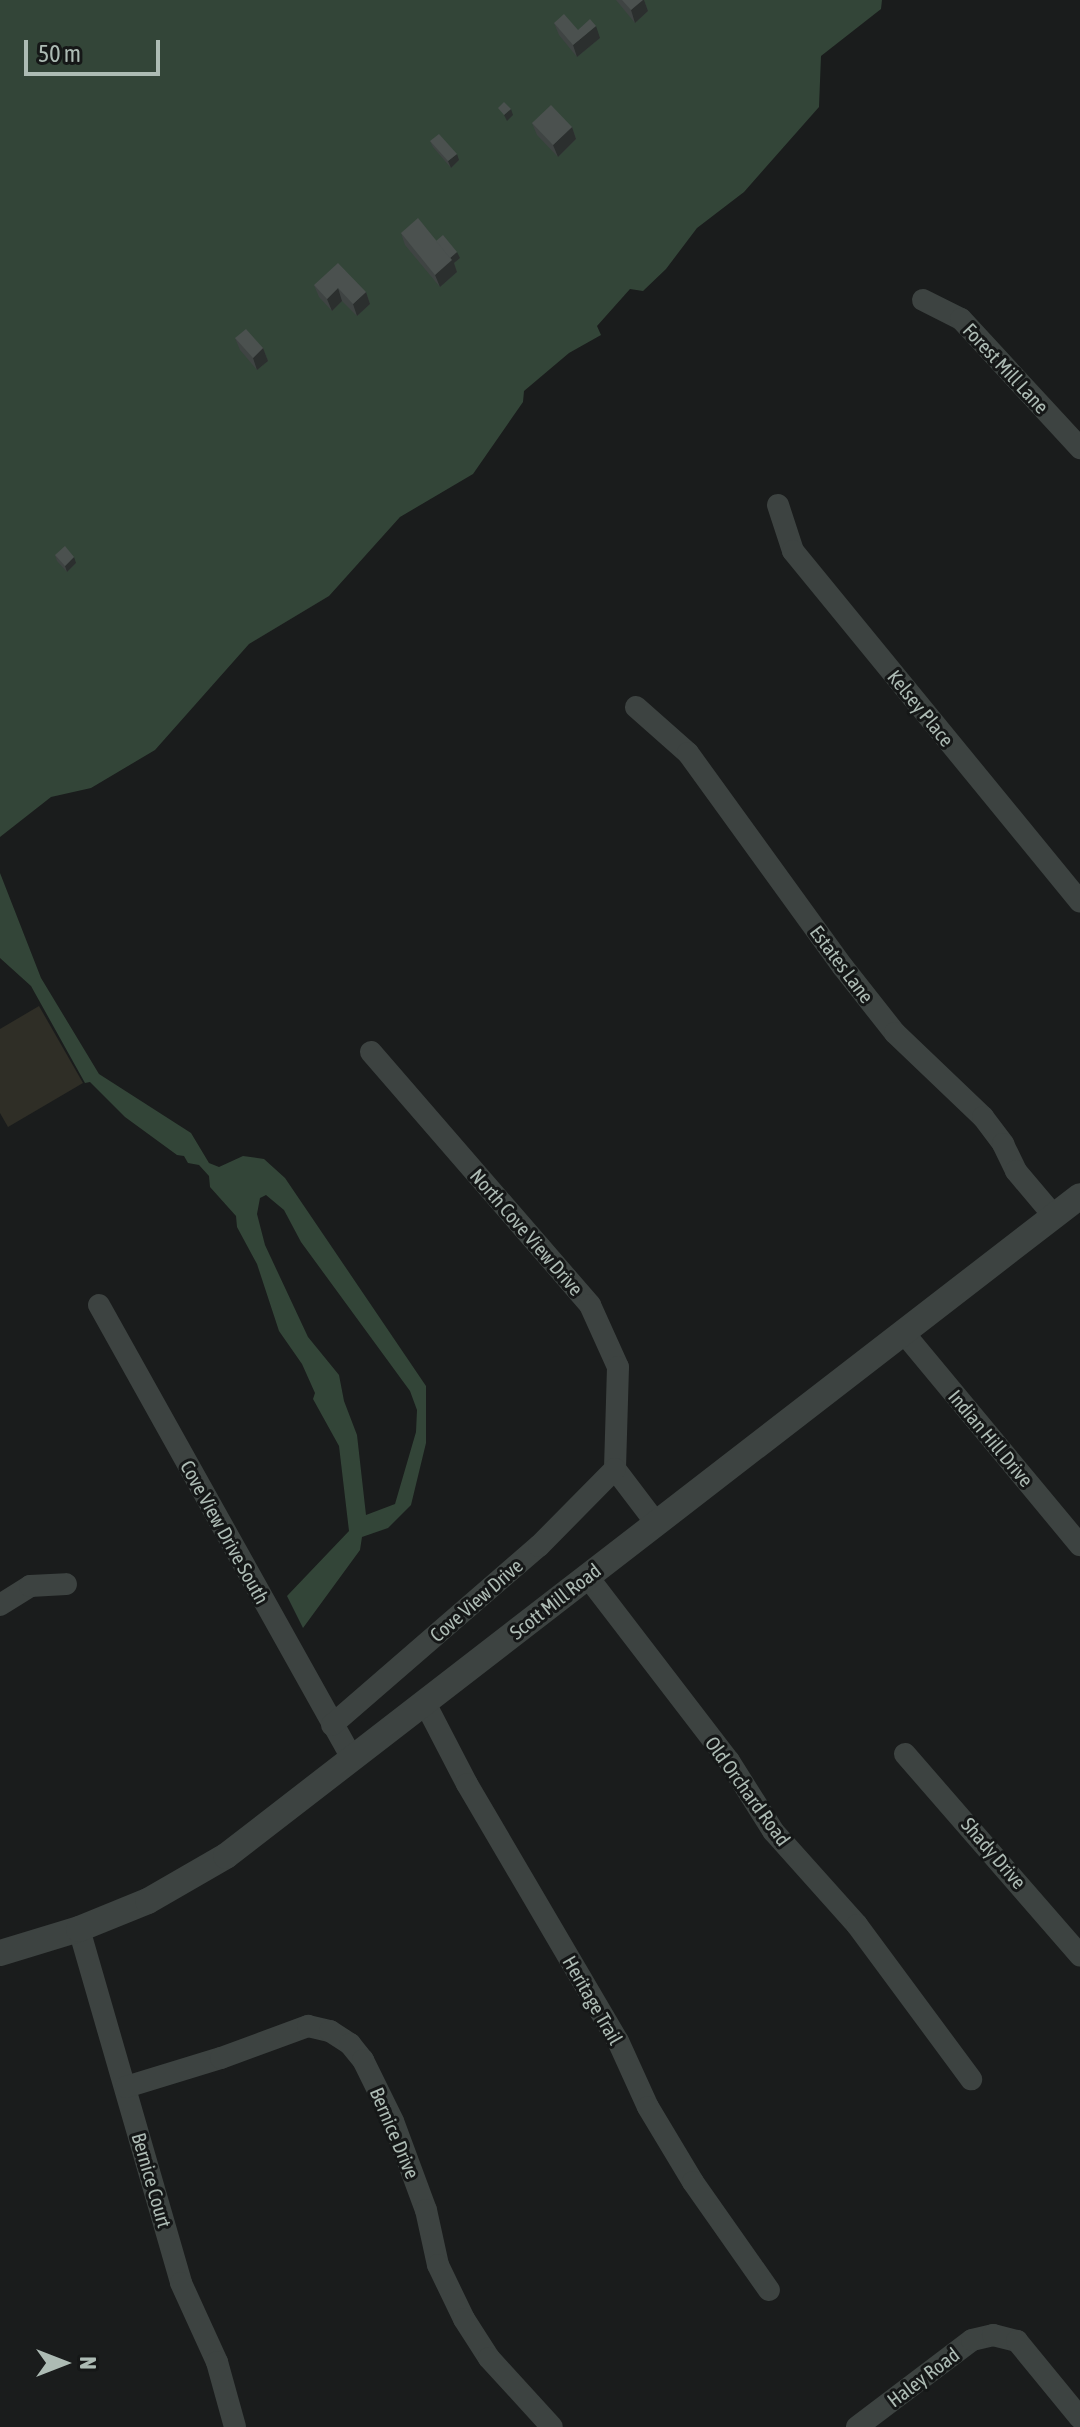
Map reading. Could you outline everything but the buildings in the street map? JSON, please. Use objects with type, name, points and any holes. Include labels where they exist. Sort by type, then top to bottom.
[{"type":"street","name":"Forest Mill Lane","points":[[923,300],[961,319],[1080,448]]},
{"type":"street","name":"Kelsey Place","points":[[778,505],[793,551],[1080,902]]},
{"type":"street","name":"Estates Lane","points":[[636,707],[688,753],[860,989],[895,1033],[983,1117],[1003,1144],[1016,1171],[1054,1216]]},
{"type":"street","name":"North Cove View Drive","points":[[371,1052],[590,1305],[618,1367],[615,1469]]},
{"type":"street","name":"Scott Mill Road","points":[[0,1953],[79,1929],[148,1901],[226,1856],[1080,1196]]},
{"type":"street","name":"Cove View Drive South","points":[[99,1305],[352,1758]]},
{"type":"street","name":"Indian Hill Drive","points":[[903,1332],[1080,1545]]},
{"type":"street","points":[[615,1469],[656,1523]]},
{"type":"street","name":"Cove View Drive","points":[[332,1725],[539,1546],[615,1469]]},
{"type":"street","name":"Old Orchard Road","points":[[587,1576],[729,1761],[773,1831],[857,1925],[971,2079]]},
{"type":"street","points":[[0,1605],[30,1586],[66,1584]]},
{"type":"street","name":"Heritage Trail","points":[[425,1703],[467,1784],[618,2041],[648,2107],[693,2182],[769,2290]]},
{"type":"street","name":"Shady Drive","points":[[905,1754],[1080,1955]]},
{"type":"street","name":"Bernice Court","points":[[79,1929],[181,2283],[217,2362],[235,2427]]},
{"type":"street","name":"Bernice Drive","points":[[126,2087],[221,2058],[308,2026],[330,2031],[350,2044],[363,2060],[393,2121],[426,2210],[438,2265],[464,2319],[489,2358],[552,2427]]},
{"type":"street","name":"Haley Road","points":[[857,2427],[972,2340],[993,2335],[1017,2341],[1080,2418]]},
{"type":"shaded area","points":[[0,0],[882,0],[881,9],[821,56],[819,107],[744,192],[697,228],[666,269],[643,291],[630,289],[597,326],[601,335],[569,353],[524,391],[523,402],[473,474],[400,517],[329,596],[249,644],[155,750],[91,788],[51,797],[0,837]]},
{"type":"shaded area","points":[[0,873],[41,978],[99,1074],[191,1133],[209,1163],[219,1167],[243,1156],[264,1159],[285,1178],[426,1386],[426,1443],[411,1505],[388,1528],[362,1537],[360,1550],[303,1628],[287,1596],[349,1531],[339,1446],[313,1399],[315,1393],[302,1364],[279,1331],[257,1264],[237,1227],[236,1216],[210,1187],[209,1176],[199,1165],[188,1163],[184,1156],[177,1155],[125,1117],[90,1082],[85,1083],[31,986],[0,958]],"holes":[[[266,1195],[284,1210],[301,1242],[410,1391],[417,1410],[416,1432],[395,1504],[366,1515],[357,1435],[344,1401],[339,1375],[308,1337],[265,1245],[257,1214],[260,1198]]]},
{"type":"shaded area","points":[[39,1006],[83,1083],[8,1127],[0,1113],[0,1029]]}]
